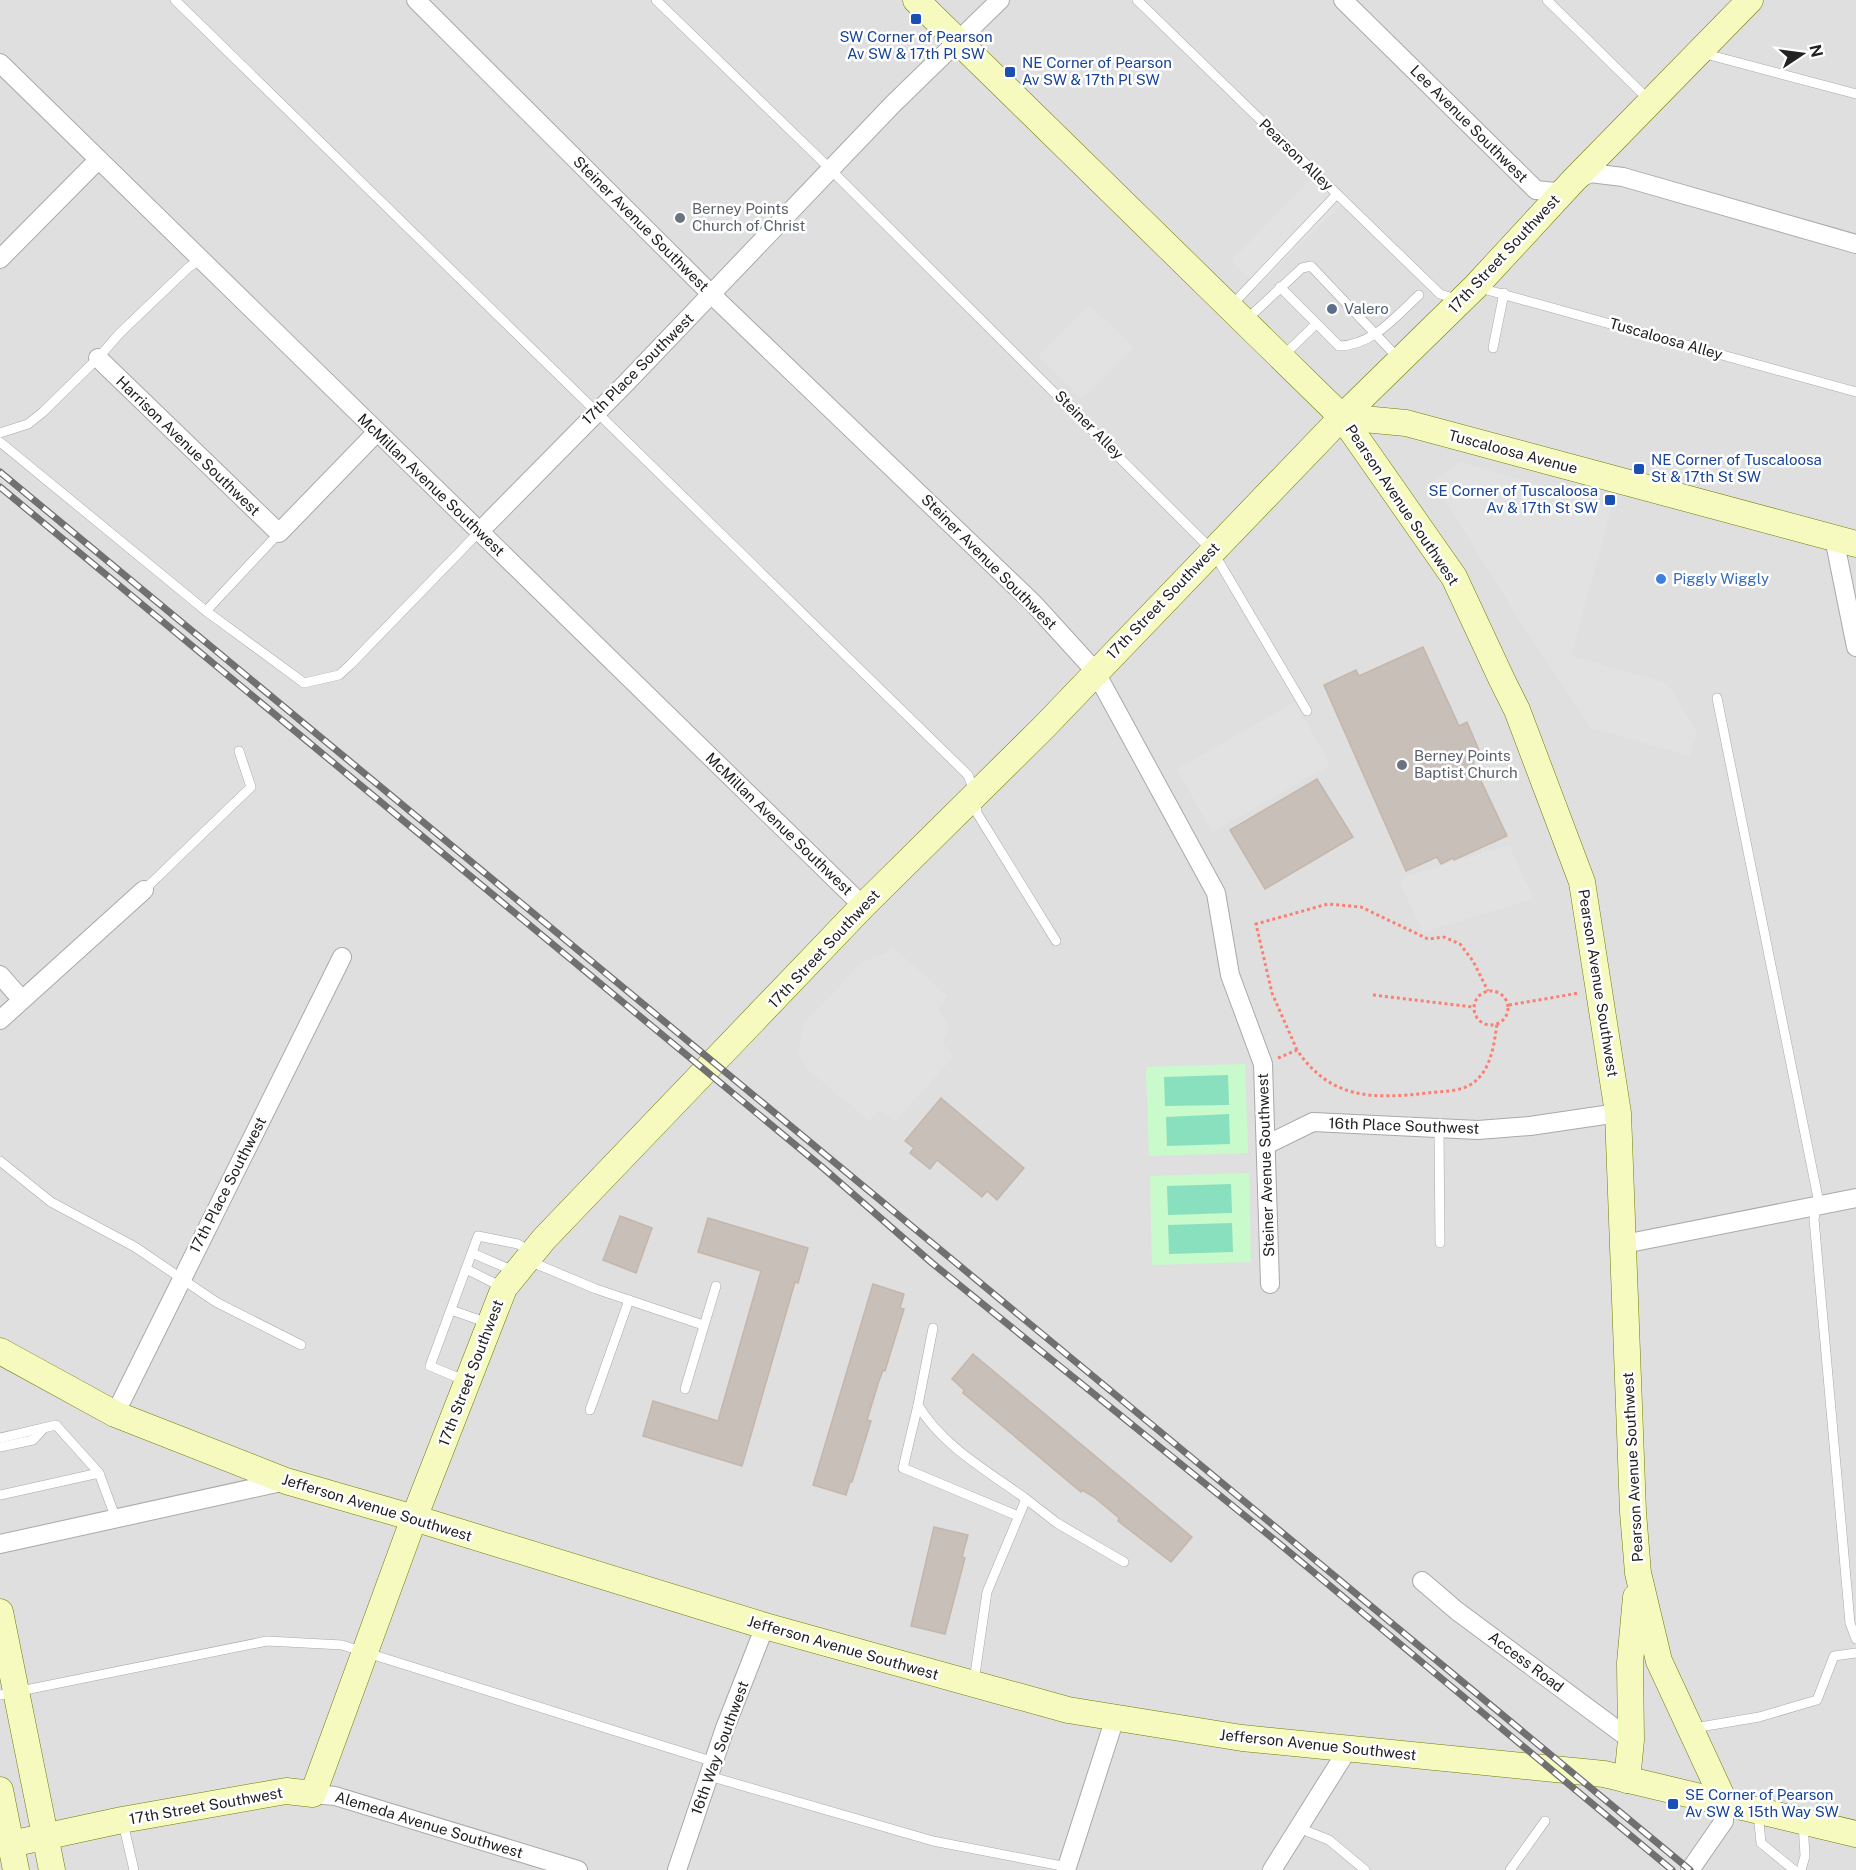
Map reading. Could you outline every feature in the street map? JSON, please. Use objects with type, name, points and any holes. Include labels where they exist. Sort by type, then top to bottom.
[{"type":"street","name":"Steiner Avenue Southwest","points":[[416,0],[711,294],[1034,604],[1095,671],[1216,893],[1230,975],[1263,1064],[1270,1284]]},
{"type":"street","name":"Pearson Avenue Southwest","points":[[916,0],[1342,417],[1454,577],[1517,710],[1582,882],[1618,1113],[1632,1512],[1638,1573],[1659,1662],[1724,1801]]},
{"type":"street","name":"17th Place Southwest","points":[[479,532],[893,104],[1000,0]]},
{"type":"street","name":"Lee Avenue Southwest","points":[[1343,0],[1536,190],[1555,192],[1590,173],[1623,177],[1856,244]]},
{"type":"street","name":"17th Street Southwest","points":[[5,1846],[122,1820],[286,1791],[313,1794],[414,1518],[490,1324],[520,1268],[863,906],[1044,727],[1095,671],[1342,417],[1468,294],[1573,181],[1750,0]]},
{"type":"street","name":"McMillan Avenue Southwest","points":[[0,63],[863,906]]},
{"type":"street","points":[[0,260],[98,160]]},
{"type":"street","name":"Harrison Avenue Southwest","points":[[98,358],[279,533]]},
{"type":"street","name":"Tuscaloosa Avenue","points":[[1342,417],[1406,423],[1845,541]]},
{"type":"street","points":[[279,533],[377,432]]},
{"type":"street","points":[[1845,541],[1856,647]]},
{"type":"street","points":[[0,1020],[144,890]]},
{"type":"street","name":"17th Place Southwest","points":[[115,1414],[342,957]]},
{"type":"street","points":[[0,975],[22,1000]]},
{"type":"street","name":"16th Place Southwest","points":[[1266,1145],[1313,1122],[1478,1130],[1530,1126],[1618,1113]]},
{"type":"street","points":[[1624,1244],[1856,1198]]},
{"type":"street","name":"Jefferson Avenue Southwest","points":[[0,1351],[115,1414],[286,1481],[765,1626],[1068,1710],[1242,1738],[1604,1774],[1724,1801]]},
{"type":"street","points":[[0,1544],[286,1481]]},
{"type":"street","points":[[1627,1780],[1631,1740],[1630,1663],[1638,1573]]},
{"type":"street","name":"Access Road","points":[[1422,1581],[1457,1611],[1631,1740]]},
{"type":"street","points":[[0,1612],[8,1694],[46,1836],[52,1870]]},
{"type":"street","name":"16th Way Southwest","points":[[677,1870],[765,1626]]},
{"type":"street","points":[[1066,1869],[1115,1718]]},
{"type":"street","points":[[1272,1870],[1348,1749]]},
{"type":"street","points":[[0,1790],[5,1846],[16,1870]]},
{"type":"street","name":"Alemeda Avenue Southwest","points":[[313,1794],[335,1796],[578,1870]]},
{"type":"street","points":[[1690,1870],[1724,1821],[1724,1801],[1856,1834]]},
{"type":"lane","points":[[175,0],[595,413],[968,775],[975,793],[977,813],[1056,941]]},
{"type":"lane","name":"Steiner Alley","points":[[656,0],[831,170],[1212,550],[1307,711]]},
{"type":"lane","name":"Pearson Alley","points":[[1137,0],[1440,294],[1468,294]]},
{"type":"lane","points":[[1546,0],[1650,102]]},
{"type":"lane","points":[[1699,52],[1856,94]]},
{"type":"lane","points":[[1237,315],[1337,194]]},
{"type":"lane","points":[[0,433],[28,424],[188,268],[200,260]]},
{"type":"lane","points":[[1237,315],[1280,287],[1302,267],[1311,266],[1348,308],[1377,334],[1401,361]]},
{"type":"lane","points":[[1280,287],[1339,346],[1355,346],[1377,334],[1419,295]]},
{"type":"lane","points":[[1493,348],[1504,293]]},
{"type":"lane","name":"Tuscaloosa Alley","points":[[1468,294],[1504,293],[1856,392]]},
{"type":"lane","points":[[1308,316],[1316,308]]},
{"type":"lane","points":[[1281,357],[1316,324]]},
{"type":"lane","points":[[1324,331],[1332,324]]},
{"type":"lane","points":[[0,442],[206,611],[304,682],[339,675],[479,532]]},
{"type":"lane","points":[[206,611],[279,533]]},
{"type":"lane","points":[[1717,698],[1818,1198],[1814,1219],[1850,1623],[1856,1639]]},
{"type":"lane","points":[[144,890],[251,787],[239,751]]},
{"type":"lane","points":[[1439,1129],[1440,1243]]},
{"type":"lane","points":[[0,1161],[51,1202],[135,1248],[216,1302],[301,1345]]},
{"type":"lane","points":[[468,1382],[430,1366],[478,1236],[518,1244],[520,1268]]},
{"type":"lane","points":[[472,1253],[629,1300],[703,1325]]},
{"type":"lane","points":[[466,1269],[520,1268]]},
{"type":"lane","points":[[685,1389],[716,1286]]},
{"type":"lane","points":[[590,1410],[629,1300]]},
{"type":"lane","points":[[450,1310],[490,1324]]},
{"type":"lane","points":[[933,1328],[903,1468],[1018,1516]]},
{"type":"lane","points":[[918,1405],[929,1424],[953,1446],[1057,1523],[1124,1562]]},
{"type":"lane","points":[[0,1438],[56,1425],[99,1473],[116,1519]]},
{"type":"lane","points":[[0,1447],[33,1440],[44,1428]]},
{"type":"lane","points":[[0,1495],[99,1473]]},
{"type":"lane","points":[[973,1684],[987,1592],[1026,1499]]},
{"type":"lane","points":[[8,1694],[267,1641],[342,1645],[933,1841],[1066,1869]]},
{"type":"lane","points":[[1690,1729],[1759,1717],[1817,1700],[1834,1656],[1856,1653]]},
{"type":"lane","points":[[1758,1810],[1761,1843],[1794,1870]]},
{"type":"lane","points":[[122,1820],[134,1870]]},
{"type":"lane","points":[[1510,1870],[1545,1821]]},
{"type":"lane","points":[[1801,1870],[1805,1856],[1803,1821]]},
{"type":"lane","points":[[1299,1828],[1329,1840],[1365,1870]]},
{"type":"path","points":[[1488,990],[1473,961],[1460,944],[1444,937],[1428,939],[1361,906],[1328,904],[1256,924],[1272,993],[1297,1050],[1311,1071],[1329,1083],[1357,1093],[1386,1098],[1455,1090],[1472,1084],[1486,1068],[1497,1024],[1507,1016],[1509,1005]]},
{"type":"path","points":[[1497,1024],[1483,1024],[1478,1020],[1473,1007],[1479,995],[1488,990],[1498,992],[1509,1005]]},
{"type":"path","points":[[1509,1005],[1599,990]]},
{"type":"path","points":[[1373,995],[1473,1007]]},
{"type":"path","points":[[1263,1064],[1297,1050]]},
{"type":"shaded area","points":[[0,0],[1856,0],[1856,1870],[0,1870]]},
{"type":"shaded area","points":[[1314,176],[1342,204],[1257,288],[1231,261]]},
{"type":"shaded area","points":[[1089,305],[1134,347],[1082,399],[1038,356]]},
{"type":"shaded area","points":[[1461,462],[1612,507],[1571,656],[1667,683],[1697,732],[1690,756],[1591,728],[1526,631],[1433,481]]},
{"type":"shaded area","points":[[1295,702],[1330,765],[1212,832],[1177,769]]},
{"type":"shaded area","points":[[1509,845],[1534,899],[1423,932],[1400,883],[1404,877]]},
{"type":"shaded area","points":[[893,947],[948,996],[938,1009],[949,1027],[943,1043],[954,1056],[896,1121],[881,1111],[869,1121],[807,1069],[799,1055],[801,1034],[804,1023],[861,962],[884,954]]},
{"type":"green space","points":[[1245,1064],[1248,1153],[1149,1156],[1146,1067]]},
{"type":"green space","points":[[1228,1075],[1229,1105],[1165,1106],[1164,1077]]},
{"type":"green space","points":[[1229,1114],[1230,1144],[1167,1146],[1166,1117]]},
{"type":"green space","points":[[1249,1173],[1251,1262],[1152,1265],[1150,1176]]},
{"type":"green space","points":[[1231,1184],[1232,1213],[1168,1215],[1167,1186]]},
{"type":"green space","points":[[1232,1223],[1233,1252],[1169,1254],[1168,1225]]},
{"type":"building","points":[[1423,647],[1459,726],[1467,722],[1481,755],[1473,758],[1474,766],[1507,836],[1454,860],[1453,858],[1441,864],[1437,857],[1406,871],[1324,685],[1356,670],[1359,676]]},
{"type":"building","points":[[1317,779],[1353,837],[1265,889],[1230,830]]},
{"type":"building","points":[[941,1098],[1024,1168],[997,1200],[987,1191],[982,1197],[937,1160],[930,1169],[910,1153],[914,1148],[905,1141]]},
{"type":"building","points":[[620,1216],[652,1228],[636,1273],[603,1260]]},
{"type":"building","points":[[708,1218],[808,1248],[798,1283],[795,1282],[742,1466],[643,1436],[653,1401],[718,1421],[761,1271],[698,1252]]},
{"type":"building","points":[[873,1284],[904,1294],[900,1308],[904,1309],[885,1371],[883,1370],[878,1384],[867,1420],[871,1421],[846,1495],[813,1485]]},
{"type":"building","points":[[973,1354],[1192,1537],[1171,1562],[1118,1521],[1119,1518],[1094,1497],[1082,1490],[1081,1492],[963,1393],[964,1390],[952,1379]]},
{"type":"building","points":[[934,1527],[968,1535],[962,1557],[965,1558],[945,1634],[911,1626]]},
{"type":"railway","points":[[0,472],[1690,1870]]},
{"type":"railway","points":[[0,487],[822,1167],[932,1263],[1276,1541],[1672,1870]]},
{"type":"place","name":"SW Corner of Pearson Av SW & 17th Pl SW","points":[[916,19]]},
{"type":"place","name":"NE Corner of Pearson Av SW & 17th Pl SW","points":[[1010,72]]},
{"type":"place","name":"Berney Points Church of Christ","points":[[680,218]]},
{"type":"place","name":"Valero","points":[[1332,309]]},
{"type":"place","name":"NE Corner of Tuscaloosa St & 17th St SW","points":[[1639,469]]},
{"type":"place","name":"SE Corner of Tuscaloosa Av & 17th St SW","points":[[1610,500]]},
{"type":"place","name":"Piggly Wiggly","points":[[1661,579]]},
{"type":"place","name":"Berney Points Baptist Church","points":[[1402,765]]},
{"type":"place","name":"SE Corner of Pearson Av SW & 15th Way SW","points":[[1673,1804]]}]
